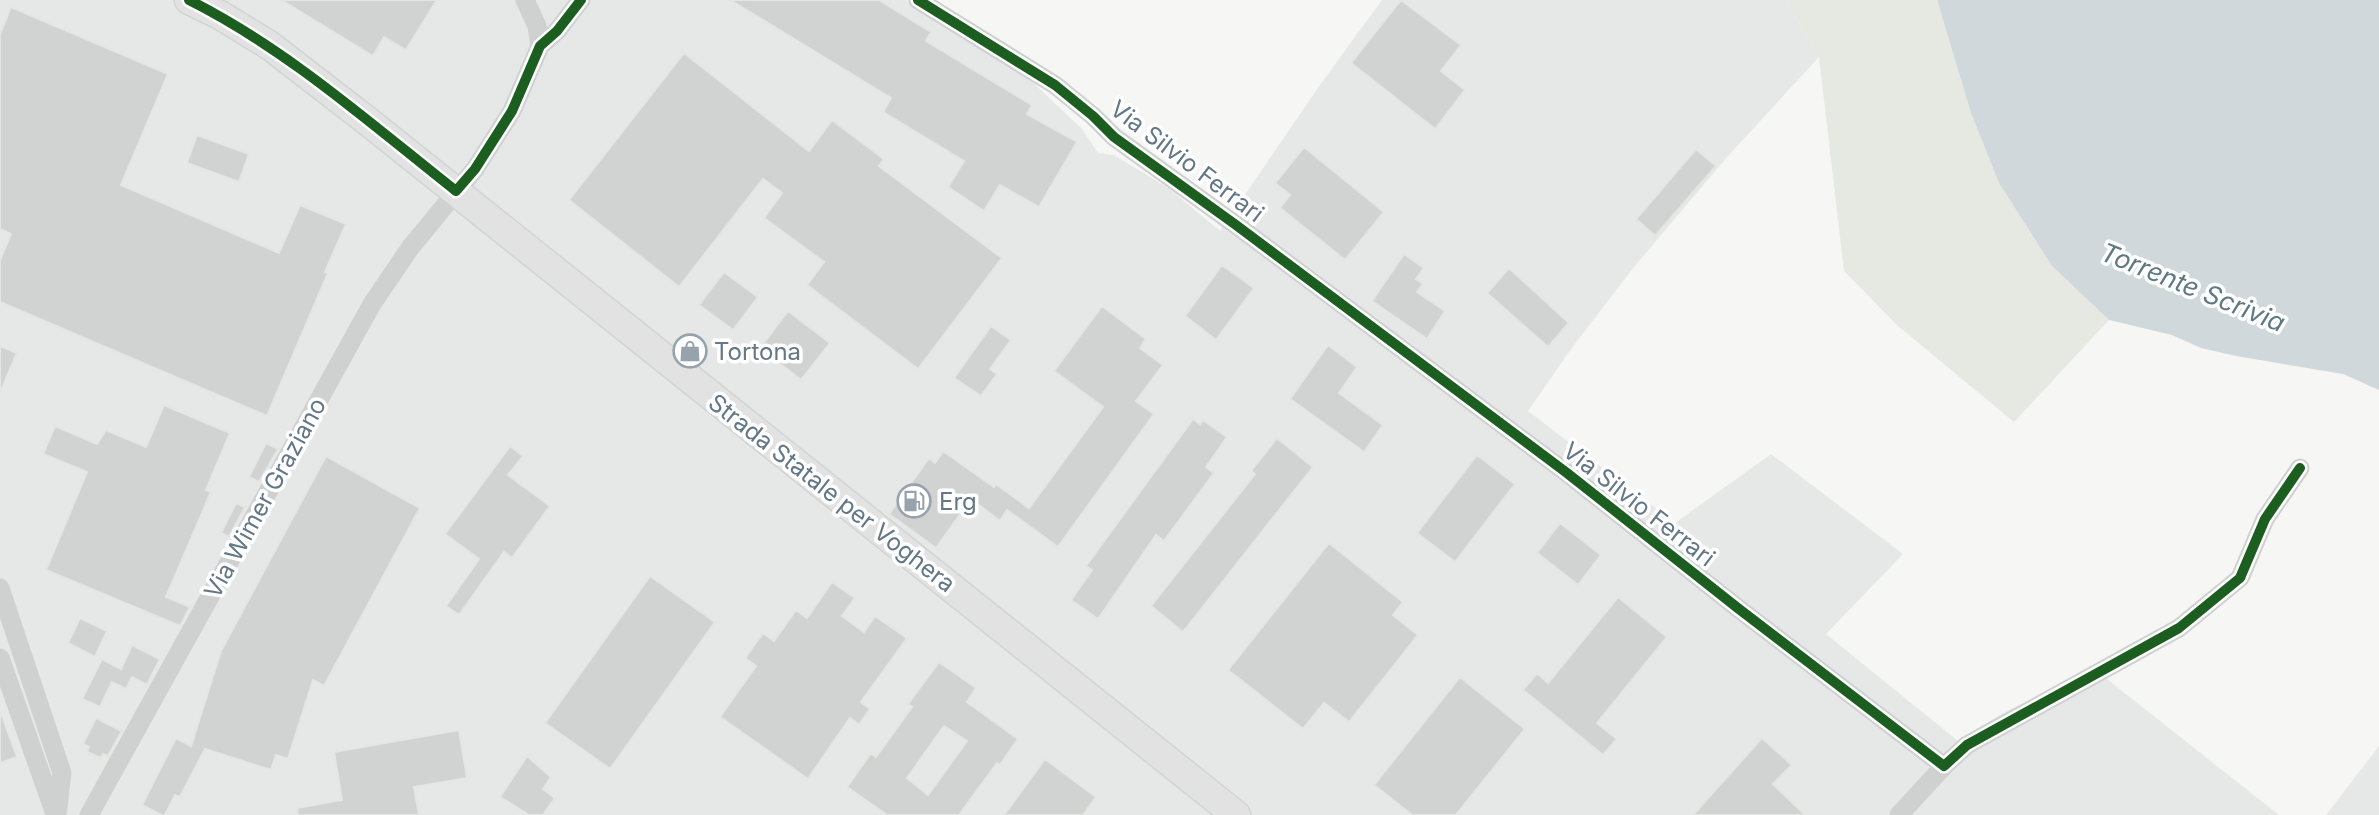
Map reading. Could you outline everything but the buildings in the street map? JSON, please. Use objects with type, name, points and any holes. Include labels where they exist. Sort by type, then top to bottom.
[{"type":"main road","name":"Strada Statale per Voghera","points":[[189,0],[269,45],[456,191],[1236,815]]},
{"type":"street","points":[[525,0],[537,26],[540,46]]},
{"type":"street","points":[[540,46],[557,32],[581,0]]},
{"type":"street","name":"Via Silvio Ferrari","points":[[918,0],[1055,85],[1114,137],[1237,225],[1567,473],[1944,766]]},
{"type":"street","name":"Via Wimer Graziano","points":[[89,815],[372,304],[410,248],[475,169],[512,111],[540,46]]},
{"type":"street","points":[[1899,815],[1967,745],[2179,628],[2241,578],[2265,519],[2300,468]]},
{"type":"street","points":[[0,589],[62,773],[56,815]]},
{"type":"street","points":[[0,658],[56,815]]},
{"type":"shaded area","points":[[0,0],[906,0],[1025,75],[1082,129],[1098,153],[1114,155],[1155,180],[1220,231],[1382,0],[1785,0],[1819,57],[1728,156],[1634,267],[1571,349],[1528,411],[1675,523],[1771,454],[1903,554],[1826,634],[1958,741],[1998,716],[2093,668],[2279,815],[0,815]]},
{"type":"shaded area","points":[[1785,0],[1937,0],[1971,113],[1999,183],[2052,266],[2109,320],[2014,422],[1898,326],[1844,271],[1819,57]]},
{"type":"shaded area","points":[[2379,746],[2379,815],[2326,815]]},
{"type":"water","name":"Torrente Scrivia","points":[[1937,0],[2379,0],[2379,390],[2343,374],[2201,348],[2172,335],[2109,320],[2052,266],[1999,183],[1971,113]]},
{"type":"cycle path","points":[[189,0],[294,64],[456,191],[475,169],[512,111],[540,46],[557,31],[581,0]]},
{"type":"cycle path","points":[[918,0],[1055,85],[1114,137],[1567,473],[1944,766],[1967,745],[2179,628],[2240,578],[2265,519],[2300,468]]},
{"type":"place","name":"Tortona","points":[[690,351]]},
{"type":"place","name":"Erg","points":[[914,501]]}]
